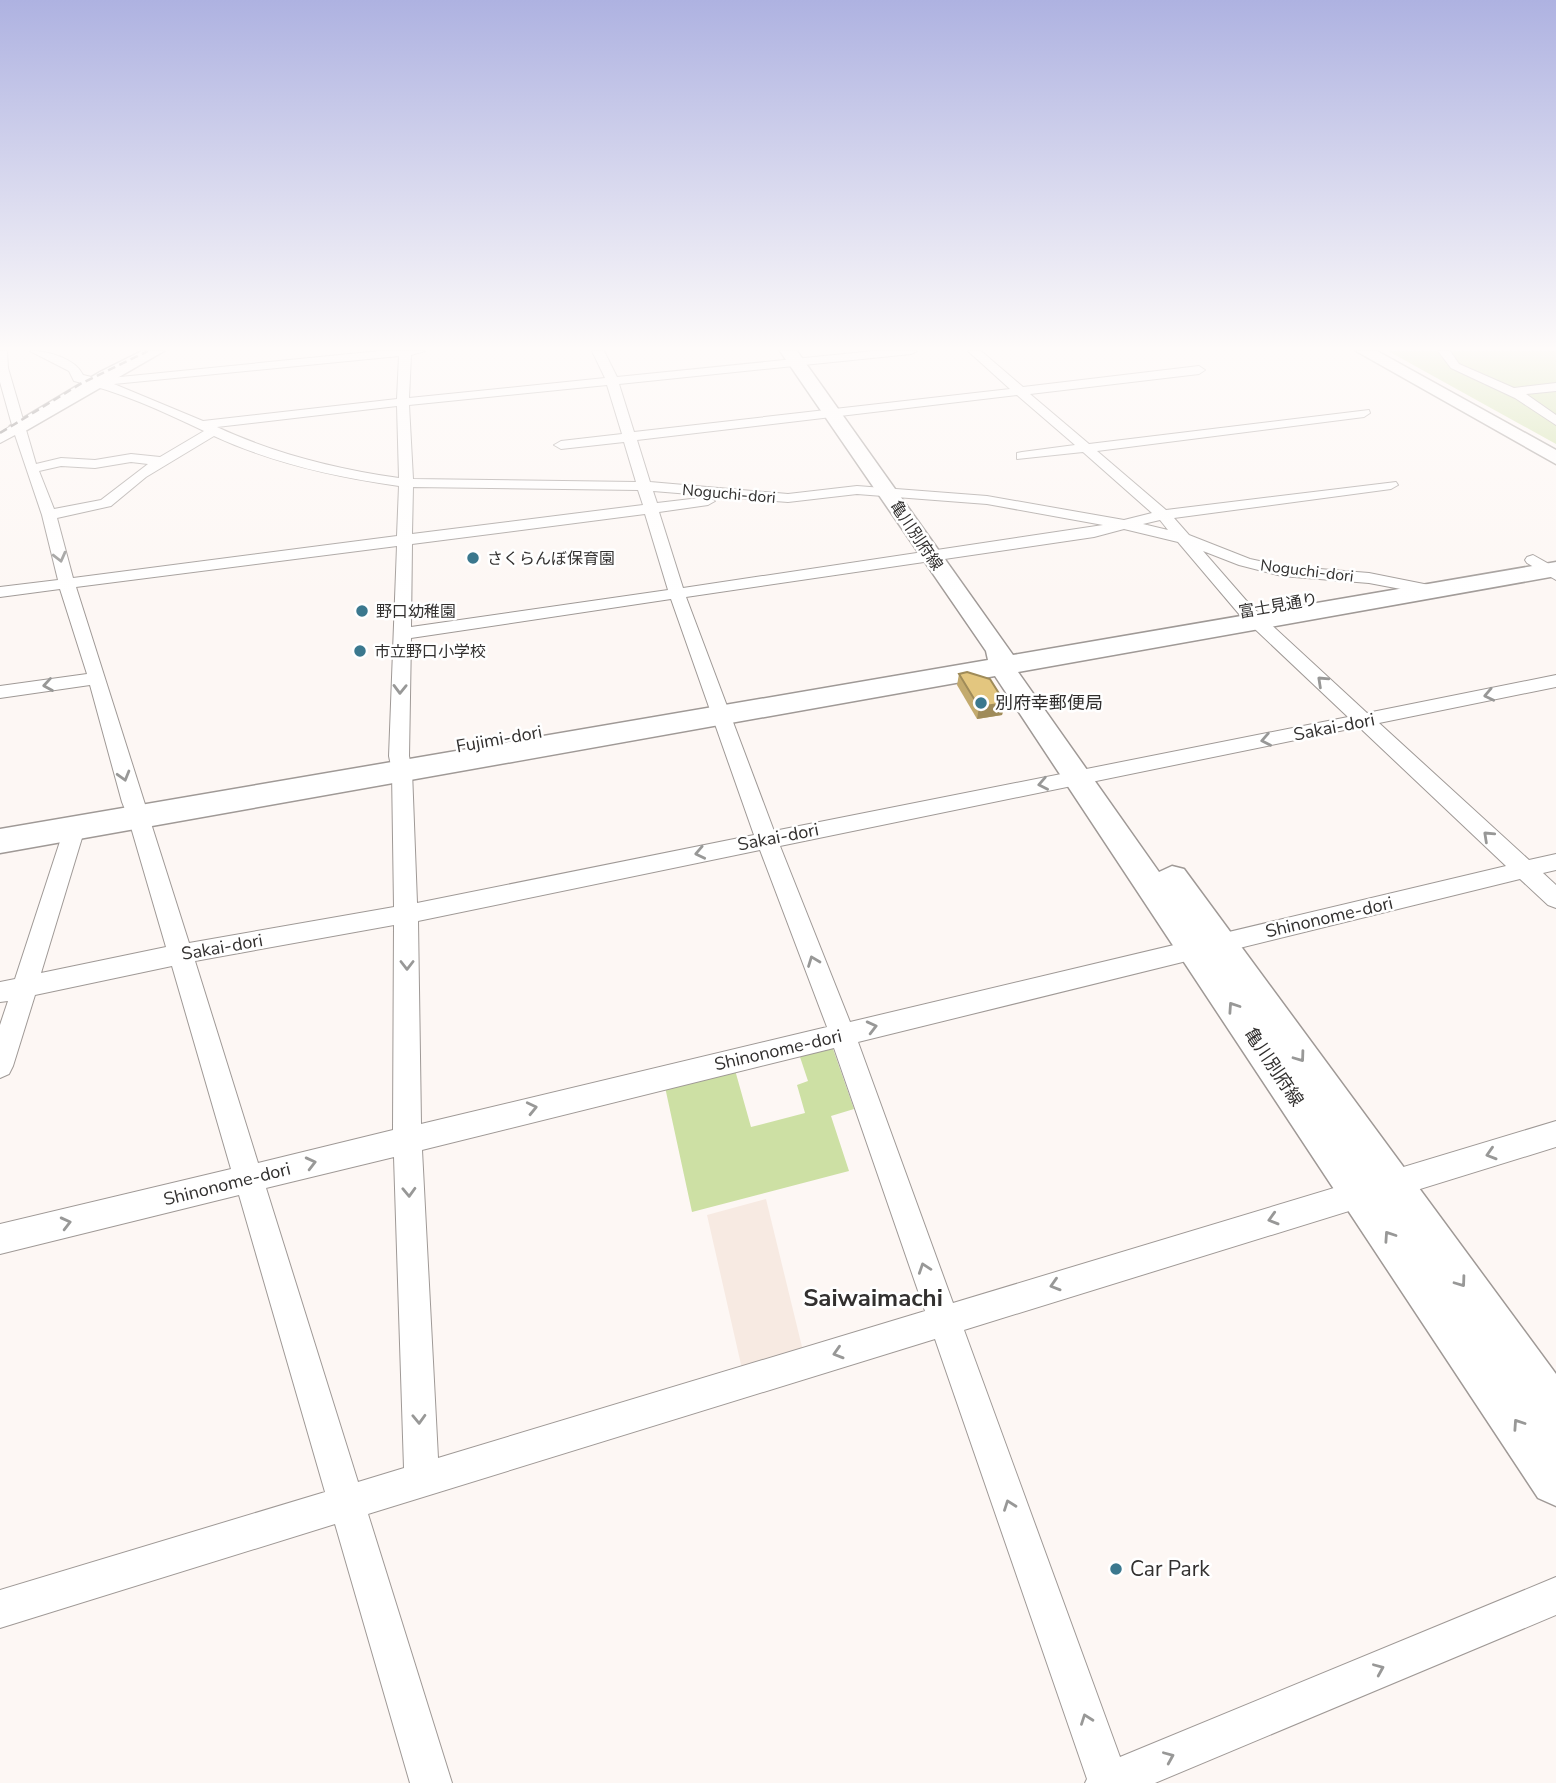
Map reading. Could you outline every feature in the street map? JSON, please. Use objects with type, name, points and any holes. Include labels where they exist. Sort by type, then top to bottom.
[{"type":"street","points":[[22,434],[31,469],[49,515],[66,584],[97,678],[431,1783]]},
{"type":"street","points":[[49,515],[106,503],[198,434]]},
{"type":"street","name":"Noguchi-dori","points":[[221,434],[251,448],[344,474],[406,483],[649,497],[739,494],[788,498],[857,490],[1012,503],[1126,524],[1182,538],[1245,562],[1282,570],[1404,583],[1438,591]]},
{"type":"street","points":[[404,434],[406,483],[400,764],[406,914],[407,1138],[422,1482]]},
{"type":"street","points":[[627,434],[649,497],[677,594],[718,709],[842,1034],[1108,1783],[1556,1596]]},
{"type":"street","points":[[561,445],[659,434]]},
{"type":"street","name":"亀川別府線","points":[[848,434],[1376,1189],[1556,1480]]},
{"type":"street","points":[[1071,434],[1163,515],[1253,616],[1556,899]]},
{"type":"street","points":[[1022,456],[1197,434]]},
{"type":"street","points":[[1513,434],[1556,458]]},
{"type":"street","points":[[31,469],[61,462],[95,464],[131,458],[161,461]]},
{"type":"street","points":[[401,634],[1094,533],[1163,515],[1391,485]]},
{"type":"street","points":[[0,593],[403,540],[649,497],[729,499],[739,494]]},
{"type":"street","points":[[1253,616],[1438,591],[1550,566]]},
{"type":"street","name":"富士見通り","points":[[1253,616],[1404,583],[1550,566]]},
{"type":"street","name":"Fujimi-dori","points":[[0,825],[135,809],[1253,616]]},
{"type":"street","name":"Fujimi-dori","points":[[718,709],[937,678],[1008,660]]},
{"type":"street","points":[[0,692],[97,678]]},
{"type":"street","name":"Sakai-dori","points":[[0,992],[181,954],[406,914],[1556,681]]},
{"type":"street","name":"Fujimi-dori","points":[[0,841],[74,828],[135,809]]},
{"type":"street","points":[[0,1066],[74,828]]},
{"type":"street","name":"Shinonome-dori","points":[[0,1239],[407,1138],[1556,862]]},
{"type":"street","points":[[0,1609],[1556,1134]]},
{"type":"street","name":"亀川別府線","points":[[1376,1189],[1556,1415]]},
{"type":"shaded area","points":[[766,1199],[803,1351],[742,1369],[707,1215]]},
{"type":"green space","points":[[1538,434],[1556,434],[1556,444]]},
{"type":"green space","points":[[832,1046],[854,1109],[831,1116],[849,1171],[692,1212],[665,1087],[735,1070],[751,1127],[805,1113],[797,1085],[808,1081],[799,1054]]},
{"type":"building","points":[[967,672],[990,679],[1005,703],[979,707],[959,674]]},
{"type":"place","name":"さくらんぼ保育園","points":[[473,558]]},
{"type":"place","name":"野口幼稚園","points":[[362,611]]},
{"type":"place","name":"市立野口小学校","points":[[360,651]]},
{"type":"place","name":"別府幸郵便局","points":[[981,703]]},
{"type":"place","name":"Car Park","points":[[1116,1569]]},
{"type":"district","name":"Saiwaimachi","points":[[873,1298]]}]
